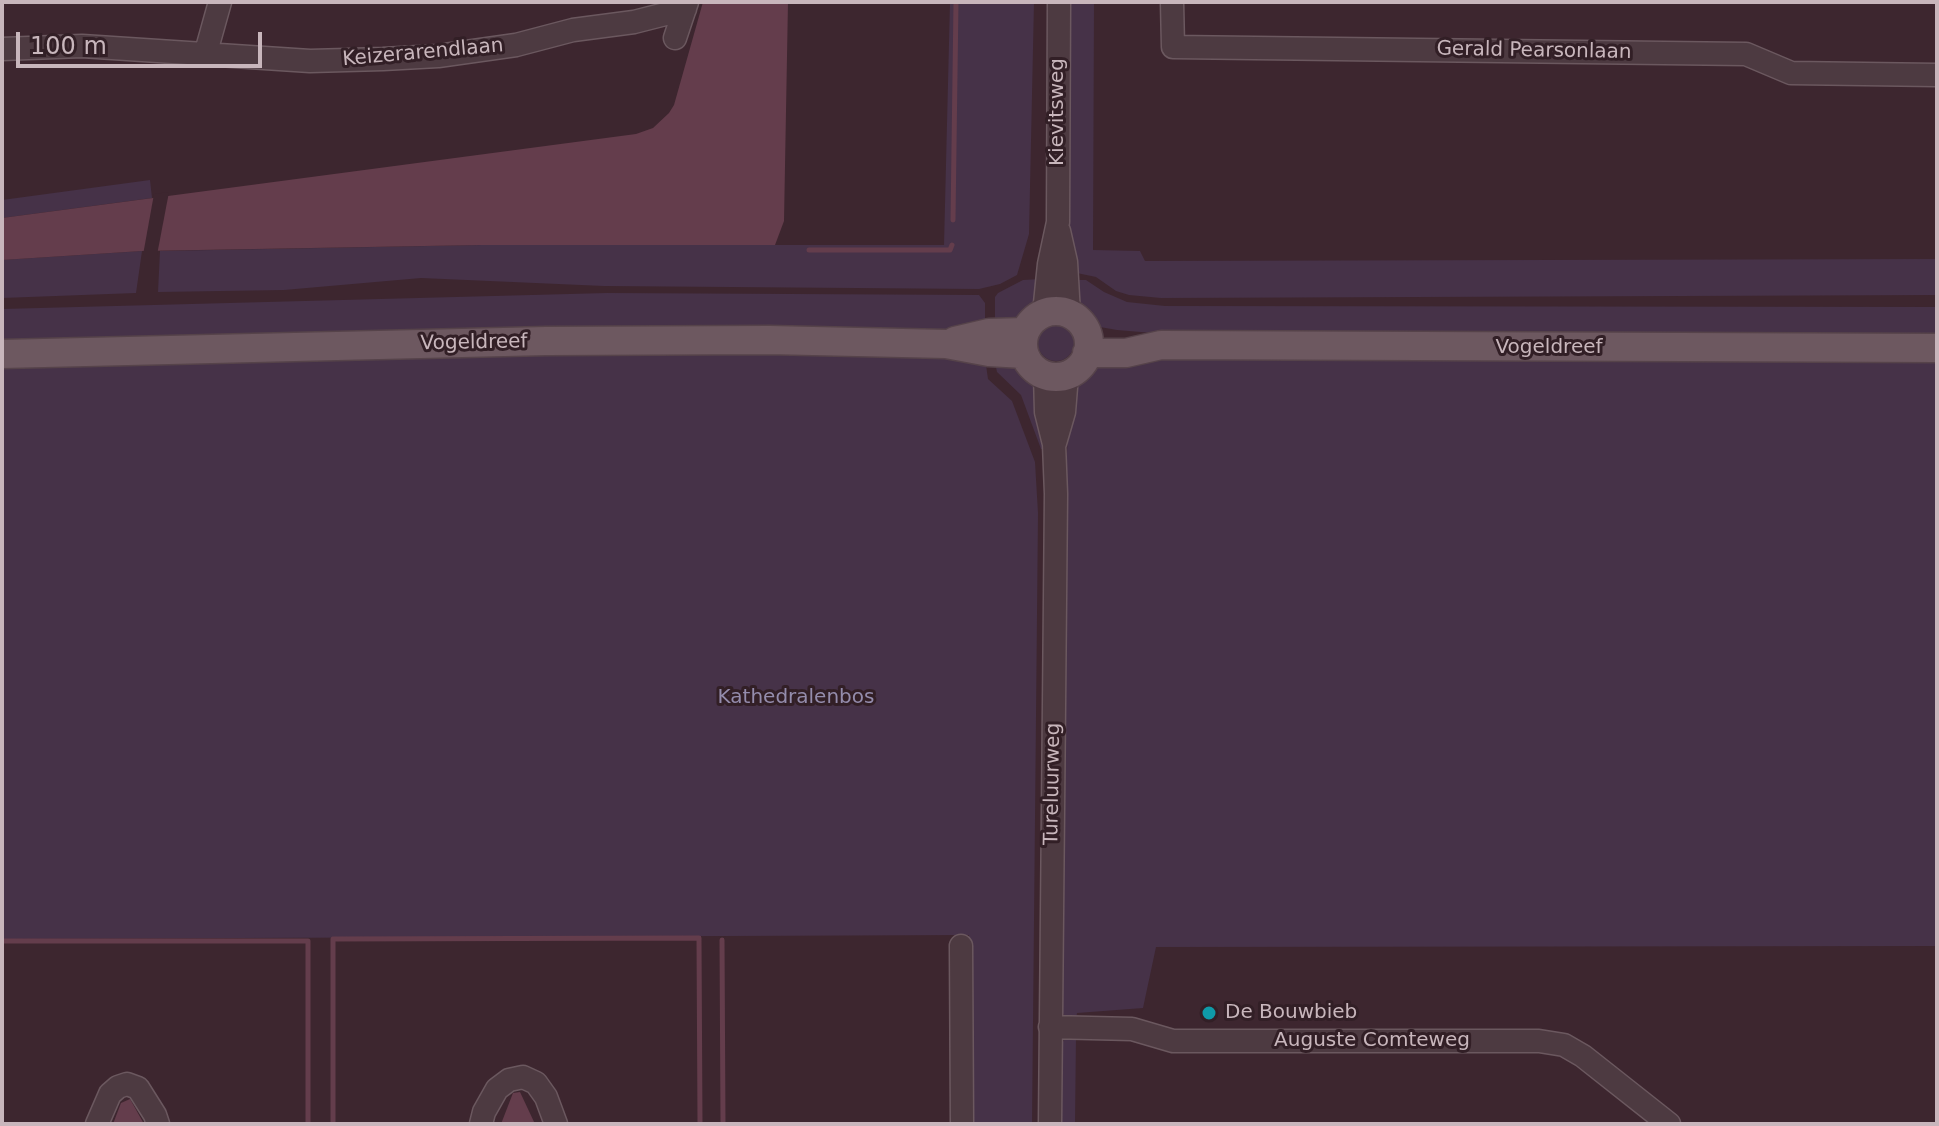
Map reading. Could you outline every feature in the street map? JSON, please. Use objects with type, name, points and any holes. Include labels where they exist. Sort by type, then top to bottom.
[{"type":"main road","name":"Vogeldreef","points":[[2,354],[546,341],[769,340],[946,344],[989,352],[1056,333],[1126,353],[1161,345],[1937,348]]},
{"type":"main road","points":[[1056,333],[1076,370],[1056,375],[1036,370],[1056,333]]},
{"type":"street","points":[[206,52],[220,2]]},
{"type":"street","name":"Kievitsweg","points":[[1056,333],[1066,262],[1058,222],[1059,2]]},
{"type":"street","name":"Gerald Pearsonlaan","points":[[1172,2],[1173,47],[1746,54],[1791,73],[1937,75]]},
{"type":"street","name":"Keizerarendlaan","points":[[2,49],[82,46],[310,61],[438,56],[516,45],[573,30],[634,22],[686,6]]},
{"type":"street","name":"Keizerarendlaan","points":[[675,38],[686,6]]},
{"type":"street","name":"Tureluurweg","points":[[1050,1124],[1054,444],[1064,412],[1056,375]]},
{"type":"street","points":[[961,946],[962,1124]]},
{"type":"street","name":"Auguste Comteweg","points":[[1050,1027],[1132,1029],[1173,1041],[1539,1041],[1564,1045],[1583,1056],[1669,1124]]},
{"type":"street","points":[[481,1124],[497,1089],[509,1080],[523,1077],[536,1083],[546,1097],[556,1124]]},
{"type":"street","points":[[97,1124],[110,1094],[127,1084],[138,1088],[158,1124]]},
{"type":"green space","points":[[950,2],[1034,2],[1029,234],[1017,275],[1000,284],[979,289],[604,286],[421,278],[284,290],[158,292],[160,251],[481,245],[944,245]]},
{"type":"green space","points":[[1066,2],[1094,2],[1093,250],[1140,251],[1145,261],[1937,259],[1937,295],[1161,298],[1116,291],[1096,277],[1072,272],[1065,195]]},
{"type":"green space","points":[[150,180],[152,198],[2,218],[2,200]]},
{"type":"green space","points":[[142,251],[136,293],[2,298],[2,260]]},
{"type":"green space","points":[[1042,279],[1036,306],[1020,321],[995,327],[995,297],[998,293],[1023,280]]},
{"type":"green space","points":[[1072,280],[1086,280],[1127,302],[1165,306],[1937,307],[1937,340],[1177,335],[1100,327],[1089,320],[1077,305]]},
{"type":"green space","points":[[607,293],[979,295],[985,303],[985,328],[927,332],[228,334],[2,341],[2,309]]},
{"type":"green space","points":[[1056,325],[1069,330],[1074,343],[1069,356],[1056,361],[1043,356],[1038,343],[1043,330]]},
{"type":"green space","name":"Kathedralenbos","points":[[645,349],[985,358],[988,379],[1012,401],[1035,462],[1038,513],[1032,1124],[969,1124],[969,935],[2,939],[2,363]]},
{"type":"green space","points":[[994,357],[1022,365],[1038,384],[1044,449],[1041,449],[1021,395],[997,372]]},
{"type":"green space","points":[[1937,358],[1937,946],[1156,947],[1143,1008],[1077,1013],[1076,1021],[1064,1015],[1061,1010],[1067,452],[1070,390],[1075,379],[1094,363],[1108,359]]},
{"type":"green space","points":[[1076,1036],[1075,1124],[1061,1124],[1062,1043]]},
{"type":"shaded area","points":[[703,2],[788,2],[784,221],[775,245],[481,245],[142,251],[2,260],[2,218],[636,134],[653,128],[674,105]]},
{"type":"shaded area","points":[[520,1092],[535,1124],[501,1124],[513,1093]]},
{"type":"shaded area","points":[[130,1099],[144,1124],[113,1124],[121,1103]]},
{"type":"pier","points":[[169,192],[157,255],[143,255],[154,194]]},
{"type":"waterway","points":[[953,220],[956,2]]},
{"type":"waterway","points":[[809,250],[950,250],[952,245]]},
{"type":"waterway","points":[[333,1124],[333,939],[699,938],[700,1124]]},
{"type":"waterway","points":[[722,940],[723,1124]]},
{"type":"waterway","points":[[2,941],[308,941],[308,1124]]},
{"type":"place","name":"De Bouwbieb","points":[[1209,1013]]}]
